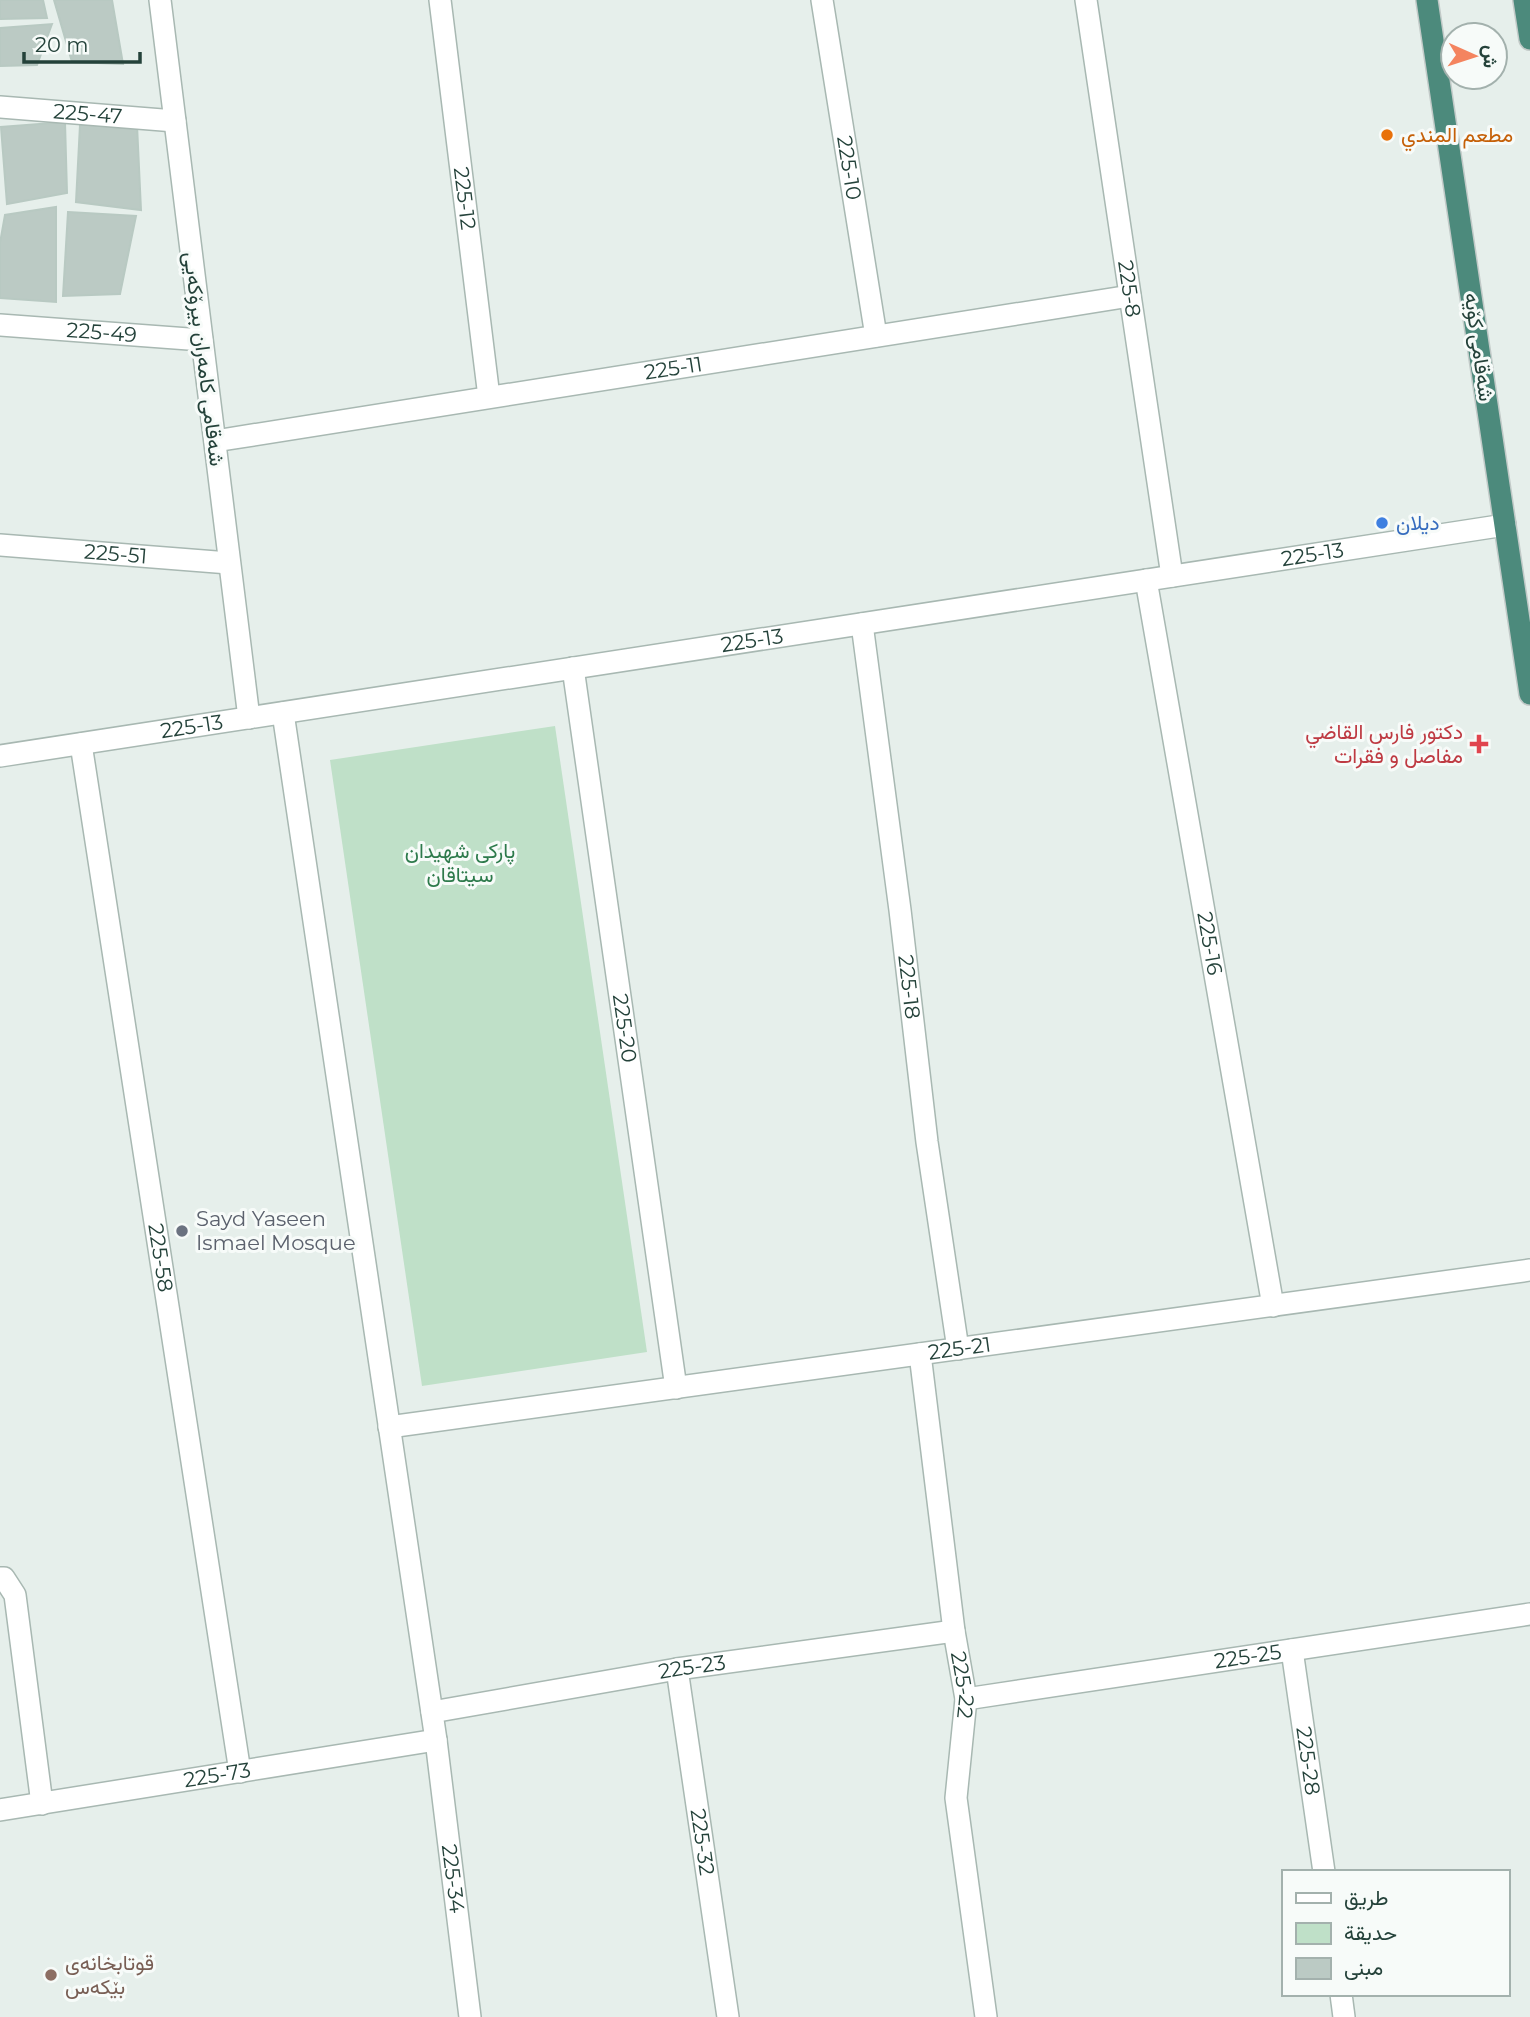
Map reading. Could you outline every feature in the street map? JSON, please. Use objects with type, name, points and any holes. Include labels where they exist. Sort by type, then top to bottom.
[{"type":"highway","name":"شەقامی کۆیە","points":[[1427,0],[1530,694]]},
{"type":"highway","points":[[1524,0],[1530,39]]},
{"type":"street","name":"شه‌قامی كامەران بیرۆكەیی","points":[[160,0],[249,718]]},
{"type":"street","name":"225-12","points":[[440,0],[489,397]]},
{"type":"street","name":"225-10","points":[[822,0],[876,336]]},
{"type":"street","name":"225-8","points":[[1087,0],[1172,576]]},
{"type":"street","name":"225-47","points":[[0,107],[175,121]]},
{"type":"street","name":"225-11","points":[[215,441],[1130,296]]},
{"type":"street","name":"225-49","points":[[0,325],[202,340]]},
{"type":"street","name":"225-13","points":[[0,756],[1505,525]]},
{"type":"street","name":"225-51","points":[[0,545],[229,563]]},
{"type":"street","name":"225-16","points":[[1146,580],[1273,1306]]},
{"type":"street","name":"225-18","points":[[862,624],[927,1142],[958,1349]]},
{"type":"street","name":"225-20","points":[[573,668],[676,1388]]},
{"type":"street","name":"225-34","points":[[283,713],[432,1712],[470,2017]]},
{"type":"street","name":"225-58","points":[[81,744],[240,1772]]},
{"type":"street","name":"225-21","points":[[389,1427],[1530,1270]]},
{"type":"street","name":"225-22","points":[[920,1354],[954,1631],[966,1699],[956,1798],[985,2017]]},
{"type":"street","points":[[0,1578],[4,1578],[15,1595],[42,1804]]},
{"type":"street","name":"225-25","points":[[966,1699],[1530,1614]]},
{"type":"street","name":"225-23","points":[[432,1712],[677,1669],[954,1631]]},
{"type":"street","name":"225-28","points":[[1292,1650],[1324,1870]]},
{"type":"street","name":"225-32","points":[[677,1669],[728,2017]]},
{"type":"street","name":"225-73","points":[[0,1810],[436,1741]]},
{"type":"street","points":[[1341,1996],[1344,2017]]},
{"type":"green space","name":"پارکی شهیدان سیتاقان","points":[[555,726],[647,1352],[422,1386],[330,760]]},
{"type":"building","points":[[0,0],[43,0],[47,18],[0,19]]},
{"type":"building","points":[[54,0],[112,0],[123,64],[72,62]]},
{"type":"building","points":[[52,24],[37,65],[0,66],[0,28]]},
{"type":"building","points":[[65,122],[67,193],[7,204],[1,127]]},
{"type":"building","points":[[80,125],[137,125],[141,210],[76,202]]},
{"type":"building","points":[[56,207],[56,302],[0,298],[0,243],[5,215]]},
{"type":"building","points":[[68,212],[136,216],[120,294],[63,296]]},
{"type":"place","name":"مطعم المندي","points":[[1387,135]]},
{"type":"place","name":"دیلان","points":[[1382,523]]},
{"type":"place","name":"دكتور فارس القاضي مفاصل و فقرات","points":[[1479,744]]},
{"type":"place","name":"Sayd Yaseen Ismael Mosque","points":[[182,1231]]},
{"type":"place","name":"قوتابخانەی بێكه‌س","points":[[51,1975]]}]
